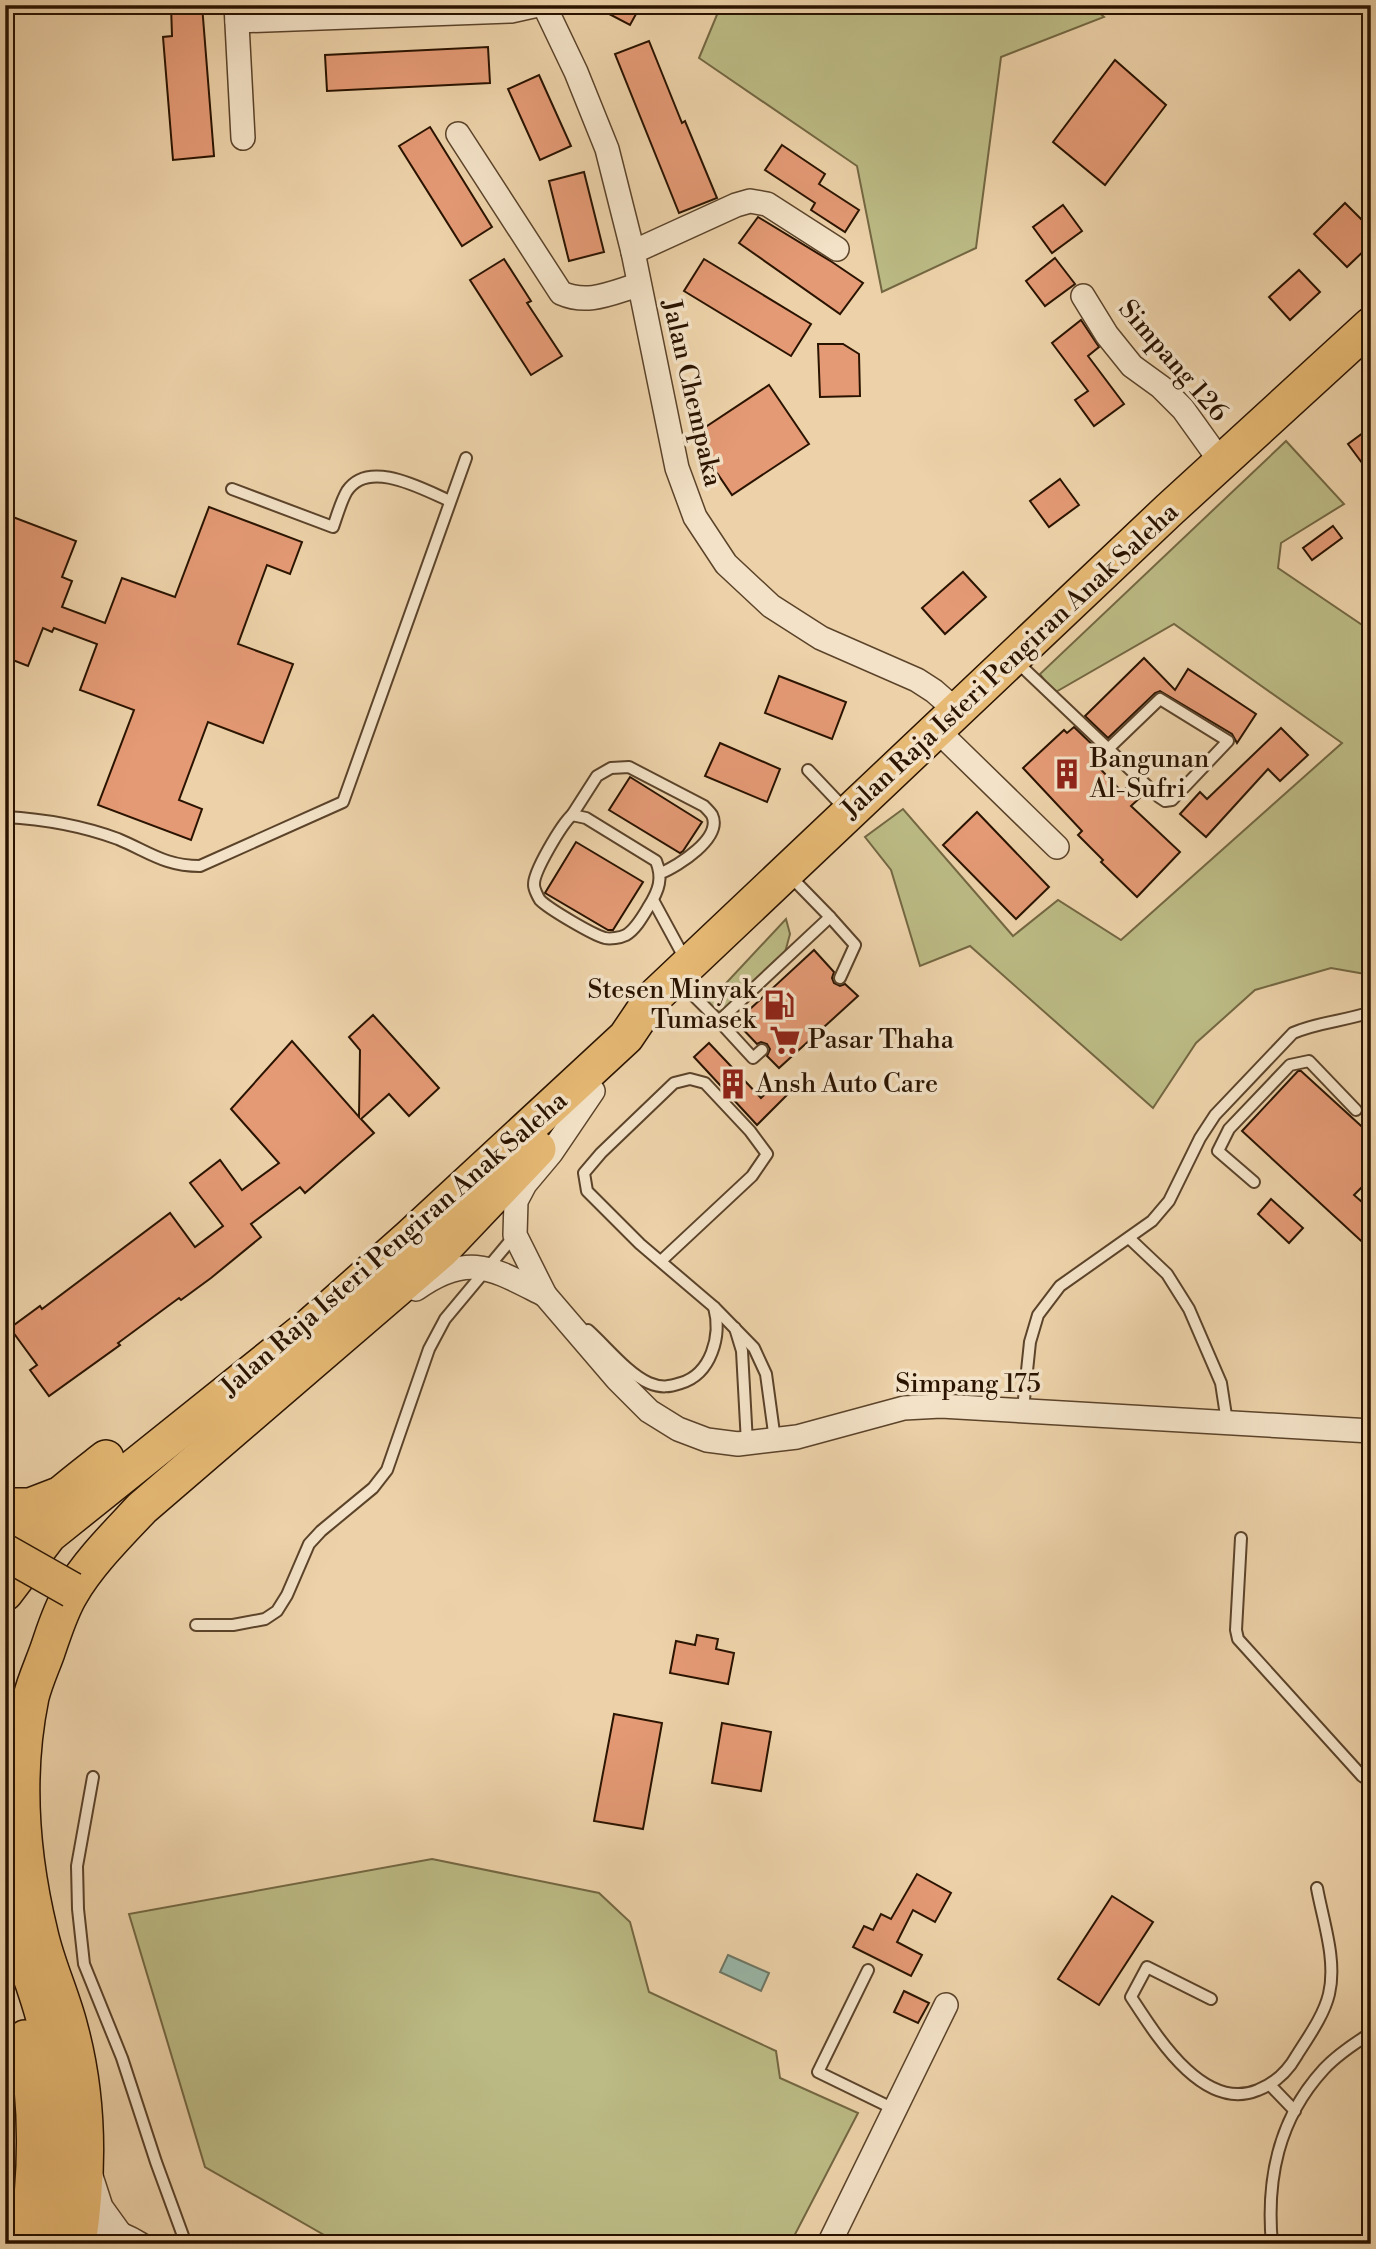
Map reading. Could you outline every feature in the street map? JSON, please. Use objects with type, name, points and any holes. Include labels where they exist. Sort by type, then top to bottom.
[{"type":"main road","name":"Jalan Raja Isteri Pengiran Anak Saleha","points":[[5,1592],[49,1535],[311,1325],[460,1192],[625,1037],[672,980],[785,872],[1221,462],[1371,325]]},
{"type":"main road","name":"Jalan Raja Isteri Pengiran Anak Saleha","points":[[5,1552],[34,1518],[60,1494],[292,1310],[616,1018],[672,980]]},
{"type":"main road","points":[[71,2243],[83,2213],[86,2150],[81,2080],[71,2030],[40,1934],[28,1868],[21,1799],[23,1745],[32,1694],[67,1600],[103,1548],[142,1508],[442,1250],[613,1068],[625,1037]]},
{"type":"main road","points":[[5,1506],[30,1506],[60,1494]]},
{"type":"main road","points":[[5,1552],[67,1600]]},
{"type":"main road","points":[[5,1577],[67,1600]]},
{"type":"main road","points":[[5,1908],[48,2034],[56,2084],[61,2186],[71,2243]]},
{"type":"main road","points":[[5,1967],[22,2023],[32,2090],[33,2183],[26,2244]]},
{"type":"street","points":[[243,138],[236,13],[511,11],[538,5]]},
{"type":"street","name":"Jalan Chempaka","points":[[544,5],[576,72],[607,149],[633,252],[677,468],[695,517],[726,564],[771,606],[821,638],[917,680],[934,691],[948,721],[1057,847]]},
{"type":"street","points":[[458,134],[561,293],[575,299],[587,299],[638,285]]},
{"type":"street","points":[[633,252],[750,201],[766,204],[837,249]]},
{"type":"street","name":"Simpang 126","points":[[1083,296],[1107,335],[1132,366],[1161,387],[1183,410],[1221,462]]},
{"type":"street","name":"Simpang 175","points":[[593,1091],[516,1201],[515,1235],[547,1298],[617,1379],[649,1411],[678,1429],[707,1440],[747,1443],[797,1437],[904,1408],[941,1406],[1371,1432]]},
{"type":"street","name":"Simpang 175","points":[[336,1342],[388,1310],[433,1277],[453,1268],[489,1268],[547,1298]]},
{"type":"street","points":[[829,2244],[946,2005]]},
{"type":"street","points":[[86,2150],[101,2207],[119,2232],[140,2244]]},
{"type":"street","points":[[71,2243],[93,2231],[119,2232]]},
{"type":"lane","points":[[5,817],[71,826],[116,839],[179,866],[200,866],[343,802],[466,458]]},
{"type":"lane","points":[[232,489],[333,527],[348,489],[362,479],[381,476],[399,480],[450,501]]},
{"type":"lane","points":[[1014,659],[1158,797],[1165,801],[1172,800],[1228,741],[1160,699],[1108,749]]},
{"type":"lane","points":[[572,816],[586,818],[656,861],[661,873],[660,884],[641,920],[625,936],[608,939],[594,934],[539,899],[534,885],[537,872],[565,822],[572,816],[597,776],[611,768],[629,767],[704,806],[712,816],[713,826],[694,855],[678,867],[661,873]]},
{"type":"lane","points":[[808,770],[849,813]]},
{"type":"lane","points":[[785,872],[855,945],[841,978]]},
{"type":"lane","points":[[653,900],[672,980],[719,1021],[753,1058],[762,1049]]},
{"type":"lane","points":[[719,1021],[830,917]]},
{"type":"lane","points":[[1023,1409],[1030,1342],[1038,1315],[1060,1286],[1152,1222],[1169,1201],[1209,1124],[1293,1033],[1310,1026],[1348,1020],[1371,1012]]},
{"type":"lane","points":[[1275,1051],[1290,1065]]},
{"type":"lane","points":[[1254,1182],[1218,1151],[1229,1129],[1290,1065],[1309,1061],[1356,1110]]},
{"type":"lane","points":[[661,1261],[752,1176],[767,1154],[750,1131],[705,1083],[690,1079],[674,1083],[601,1153],[584,1173],[587,1191],[640,1244],[714,1307],[754,1348],[766,1374],[775,1440]]},
{"type":"lane","points":[[1209,1124],[1225,1138]]},
{"type":"lane","points":[[196,1625],[233,1625],[265,1619],[277,1611],[287,1595],[309,1544],[373,1488],[387,1470],[429,1349],[445,1319],[515,1235]]},
{"type":"lane","points":[[1129,1238],[1167,1274],[1189,1309],[1221,1383],[1227,1423]]},
{"type":"lane","points":[[547,1298],[585,1327],[639,1378],[667,1388],[689,1381],[701,1372],[711,1357],[716,1332],[714,1307]]},
{"type":"lane","points":[[734,1326],[742,1350],[747,1443]]},
{"type":"lane","points":[[1241,1538],[1238,1639],[1362,1776],[1371,1782]]},
{"type":"lane","points":[[93,1777],[77,1866],[78,1909],[85,1964],[122,2058],[186,2244]]},
{"type":"lane","points":[[1211,1999],[1147,1967],[1131,1997],[1155,2033],[1202,2083],[1216,2091],[1235,2094],[1253,2092],[1270,2085],[1290,2068],[1321,2013],[1329,1993],[1331,1969],[1317,1888]]},
{"type":"lane","points":[[868,1970],[818,2072],[894,2109]]},
{"type":"lane","points":[[1272,2244],[1269,2209],[1273,2167],[1285,2128],[1302,2097],[1325,2068],[1371,2033]]},
{"type":"lane","points":[[1270,2085],[1294,2111]]},
{"type":"shaded area","points":[[721,5],[1091,5],[1104,17],[1001,57],[976,248],[882,292],[857,166],[699,58]]},
{"type":"shaded area","points":[[1286,441],[1344,504],[1281,543],[1278,568],[1371,631],[1371,975],[1331,968],[1255,990],[1196,1043],[1153,1108],[970,946],[920,966],[891,870],[865,837],[903,809],[1013,936],[1058,900],[1121,940],[1342,743],[1174,624],[1054,693],[1040,674]]},
{"type":"shaded area","points":[[786,919],[790,934],[781,967],[721,1025],[716,1025],[701,1010]]},
{"type":"shaded area","points":[[432,1859],[599,1893],[630,1922],[649,1992],[776,2051],[780,2078],[858,2113],[790,2244],[340,2244],[205,2167],[129,1914]]},
{"type":"shaded area","points":[[728,1955],[769,1973],[761,1991],[720,1972]]},
{"type":"building","points":[[171,5],[202,5],[214,156],[173,160],[163,37],[172,36]]},
{"type":"building","points":[[592,5],[641,5],[630,25]]},
{"type":"building","points":[[649,41],[682,123],[685,121],[717,198],[679,213],[615,54]]},
{"type":"building","points":[[488,47],[490,83],[327,91],[325,55]]},
{"type":"building","points":[[1115,60],[1166,105],[1105,185],[1053,142]]},
{"type":"building","points":[[539,75],[571,146],[540,160],[508,89]]},
{"type":"building","points":[[430,127],[492,227],[462,246],[399,146]]},
{"type":"building","points":[[782,145],[825,174],[819,184],[859,210],[845,232],[811,210],[815,203],[765,170]]},
{"type":"building","points":[[584,172],[604,252],[569,261],[549,181]]},
{"type":"building","points":[[1345,203],[1371,229],[1371,244],[1347,267],[1314,234]]},
{"type":"building","points":[[1063,205],[1082,231],[1052,253],[1033,227]]},
{"type":"building","points":[[758,217],[863,283],[840,314],[739,243]]},
{"type":"building","points":[[1055,258],[1075,284],[1045,306],[1026,281]]},
{"type":"building","points":[[504,259],[531,301],[527,303],[562,356],[531,375],[470,280]]},
{"type":"building","points":[[704,259],[811,324],[791,356],[684,291]]},
{"type":"building","points":[[1299,270],[1320,292],[1290,320],[1269,297]]},
{"type":"building","points":[[1081,320],[1099,347],[1088,356],[1124,404],[1094,426],[1075,400],[1088,391],[1052,343]]},
{"type":"building","points":[[818,344],[843,344],[859,354],[860,396],[820,397]]},
{"type":"building","points":[[769,385],[809,444],[732,495],[692,436]]},
{"type":"building","points":[[1371,427],[1371,475],[1348,444]]},
{"type":"building","points":[[1060,479],[1079,505],[1049,527],[1030,501]]},
{"type":"building","points":[[209,507],[302,542],[290,574],[267,565],[238,644],[293,664],[263,743],[208,722],[179,800],[202,809],[191,840],[98,805],[134,710],[80,690],[97,644],[54,628],[52,632],[43,628],[28,666],[5,657],[5,514],[76,541],[62,577],[72,581],[62,607],[105,623],[122,578],[175,597]]},
{"type":"building","points":[[1333,526],[1342,538],[1312,560],[1303,548]]},
{"type":"building","points":[[963,572],[986,597],[945,634],[922,608]]},
{"type":"building","points":[[1144,658],[1175,690],[1188,669],[1256,714],[1237,743],[1232,734],[1160,691],[1108,738],[1085,716]]},
{"type":"building","points":[[779,676],[846,702],[832,739],[765,713]]},
{"type":"building","points":[[1074,727],[1100,752],[1092,760],[1122,792],[1132,782],[1144,794],[1131,806],[1180,852],[1137,897],[1101,862],[1103,860],[1078,835],[1082,831],[1023,768],[1064,730],[1067,733]]},
{"type":"building","points":[[1281,728],[1308,755],[1280,781],[1268,769],[1206,837],[1180,814],[1200,792],[1207,799]]},
{"type":"building","points":[[720,743],[780,769],[767,802],[705,776]]},
{"type":"building","points":[[630,777],[702,822],[683,851],[680,853],[609,810]]},
{"type":"building","points":[[977,812],[1049,887],[1016,919],[943,845]]},
{"type":"building","points":[[576,842],[643,882],[613,930],[608,930],[545,893]]},
{"type":"building","points":[[814,950],[834,972],[834,983],[840,986],[845,984],[858,996],[779,1068],[767,1056],[770,1049],[767,1044],[757,1044],[736,1022]]},
{"type":"building","points":[[373,1015],[439,1088],[409,1116],[389,1094],[361,1119],[374,1133],[305,1193],[300,1187],[251,1224],[261,1237],[211,1278],[181,1300],[179,1298],[49,1396],[30,1370],[37,1365],[10,1328],[40,1306],[42,1309],[170,1213],[195,1247],[223,1226],[190,1183],[220,1160],[242,1190],[279,1163],[231,1109],[292,1041],[359,1117],[360,1050],[349,1037]]},
{"type":"building","name":"Ansh Auto Care","points":[[709,1043],[761,1098],[781,1079],[792,1090],[757,1125],[694,1057]]},
{"type":"building","points":[[1298,1071],[1371,1135],[1371,1178],[1354,1195],[1371,1210],[1371,1250],[1242,1131]]},
{"type":"building","points":[[1271,1199],[1303,1228],[1289,1243],[1258,1214]]},
{"type":"building","points":[[697,1635],[718,1639],[716,1649],[734,1653],[728,1684],[670,1673],[676,1641],[695,1645]]},
{"type":"building","points":[[614,1714],[662,1723],[643,1829],[594,1821]]},
{"type":"building","points":[[722,1723],[771,1732],[761,1791],[712,1783]]},
{"type":"building","points":[[917,1874],[951,1893],[935,1922],[913,1910],[897,1942],[922,1955],[911,1976],[853,1947],[864,1926],[873,1930],[881,1914],[891,1919]]},
{"type":"building","points":[[1112,1896],[1153,1922],[1099,2005],[1058,1979]]},
{"type":"building","points":[[904,1991],[929,2003],[918,2023],[894,2012]]},
{"type":"place","name":"Bangunan Al-Sufri","points":[[1067,774]]},
{"type":"place","name":"Stesen Minyak Tumasek","points":[[779,1005]]},
{"type":"place","name":"Pasar Thaha","points":[[785,1040]]},
{"type":"place","name":"Ansh Auto Care","points":[[733,1084]]}]
